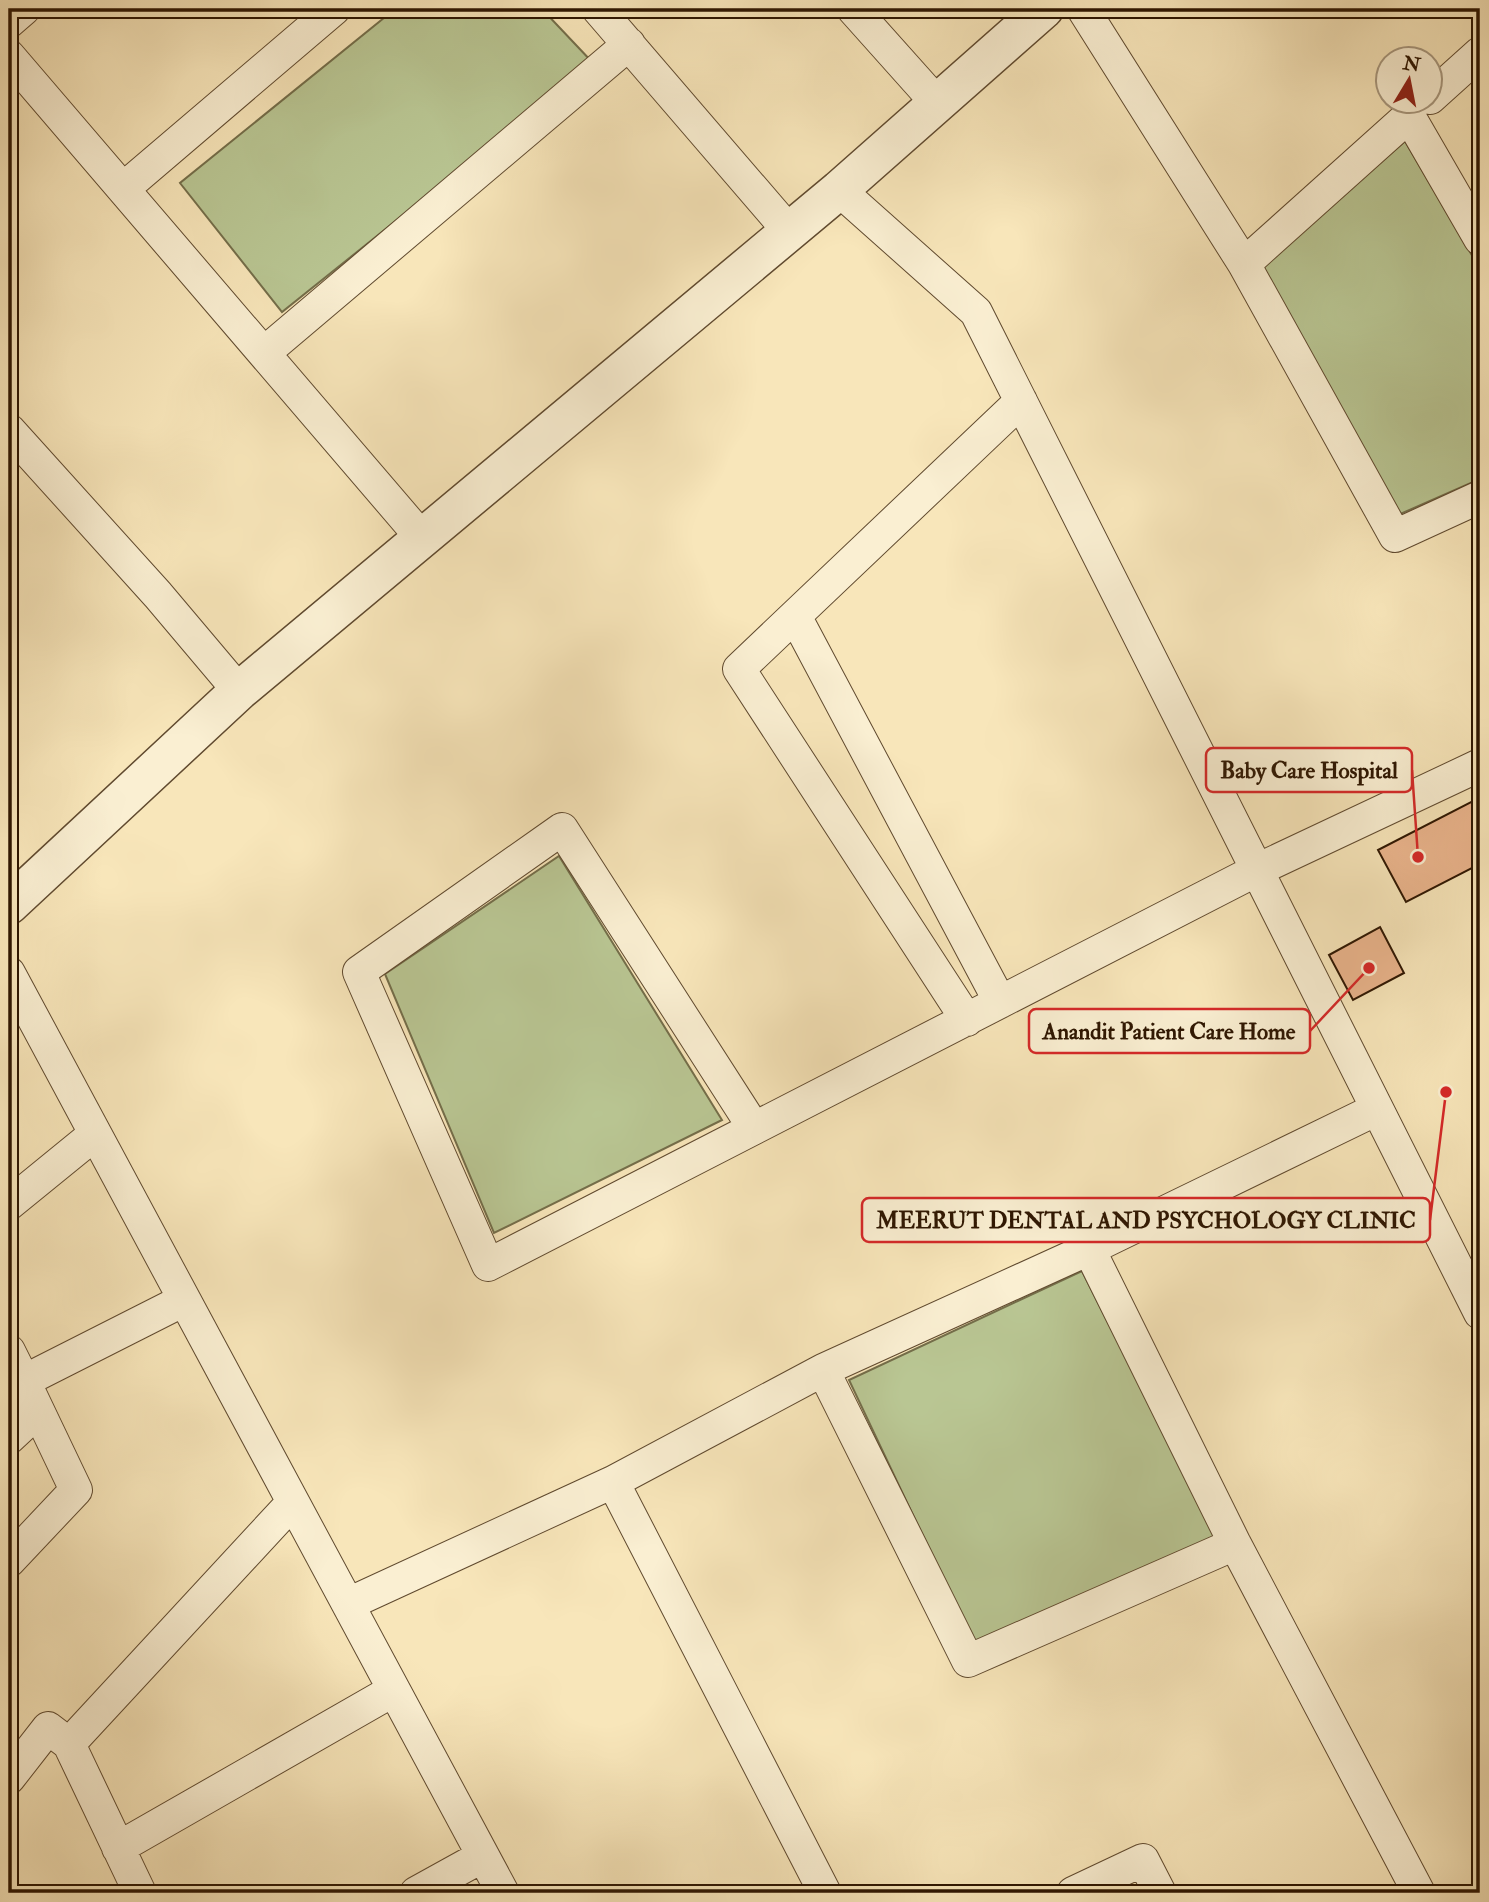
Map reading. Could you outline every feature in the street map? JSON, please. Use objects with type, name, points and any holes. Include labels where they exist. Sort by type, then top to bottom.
[{"type":"street","points":[[9,22],[24,9]]},
{"type":"street","points":[[123,189],[334,9]]},
{"type":"street","points":[[598,9],[789,231]]},
{"type":"street","points":[[853,9],[937,103]]},
{"type":"street","points":[[9,905],[239,691],[839,190],[1044,9]]},
{"type":"street","points":[[1083,9],[1244,264],[1395,536],[1480,496]]},
{"type":"street","points":[[264,353],[629,44]]},
{"type":"street","points":[[1444,85],[1480,53]]},
{"type":"street","points":[[9,56],[422,538]]},
{"type":"street","points":[[1244,264],[1409,116]]},
{"type":"street","points":[[1426,116],[1480,239]]},
{"type":"street","points":[[839,190],[976,312],[1480,1313]]},
{"type":"street","points":[[967,1020],[739,669],[1021,401]]},
{"type":"street","points":[[9,430],[158,595],[239,691]]},
{"type":"street","points":[[795,616],[1000,1002]]},
{"type":"street","points":[[754,1128],[562,829],[359,972],[488,1265],[1257,870],[1480,765]]},
{"type":"street","points":[[9,973],[503,1893]]},
{"type":"street","points":[[348,1604],[613,1482],[823,1370],[1089,1249],[1377,1109]]},
{"type":"street","points":[[9,1204],[95,1134]]},
{"type":"street","points":[[1089,1249],[1235,1544],[1419,1893]]},
{"type":"street","points":[[24,1381],[184,1300]]},
{"type":"street","points":[[9,1351],[76,1490],[9,1561]]},
{"type":"street","points":[[823,1370],[968,1661],[1235,1544]]},
{"type":"street","points":[[9,1438],[38,1411]]},
{"type":"street","points":[[613,1482],[825,1893]]},
{"type":"street","points":[[69,1744],[293,1502]]},
{"type":"street","points":[[118,1848],[394,1690]]},
{"type":"street","points":[[9,1778],[48,1728],[69,1744],[140,1893]]},
{"type":"street","points":[[416,1893],[483,1856]]},
{"type":"street","points":[[1073,1893],[1143,1860],[1160,1893]]},
{"type":"green space","points":[[395,9],[542,9],[593,63],[282,312],[180,183]]},
{"type":"green space","points":[[1405,141],[1480,269],[1480,479],[1398,515],[1262,265]]},
{"type":"green space","points":[[559,856],[722,1120],[494,1233],[385,974]]},
{"type":"green space","points":[[1082,1271],[1216,1536],[974,1644],[849,1380]]},
{"type":"building","points":[[1473,801],[1480,815],[1480,864],[1406,902],[1378,850]]},
{"type":"building","points":[[1380,927],[1404,973],[1353,1000],[1329,955]]},
{"type":"place","name":"Baby Care Hospital","points":[[1418,857]]},
{"type":"place","name":"Anandit Patient Care Home","points":[[1369,968]]},
{"type":"place","name":"MEERUT DENTAL AND PSYCHOLOGY CLINIC","points":[[1446,1092]]}]
